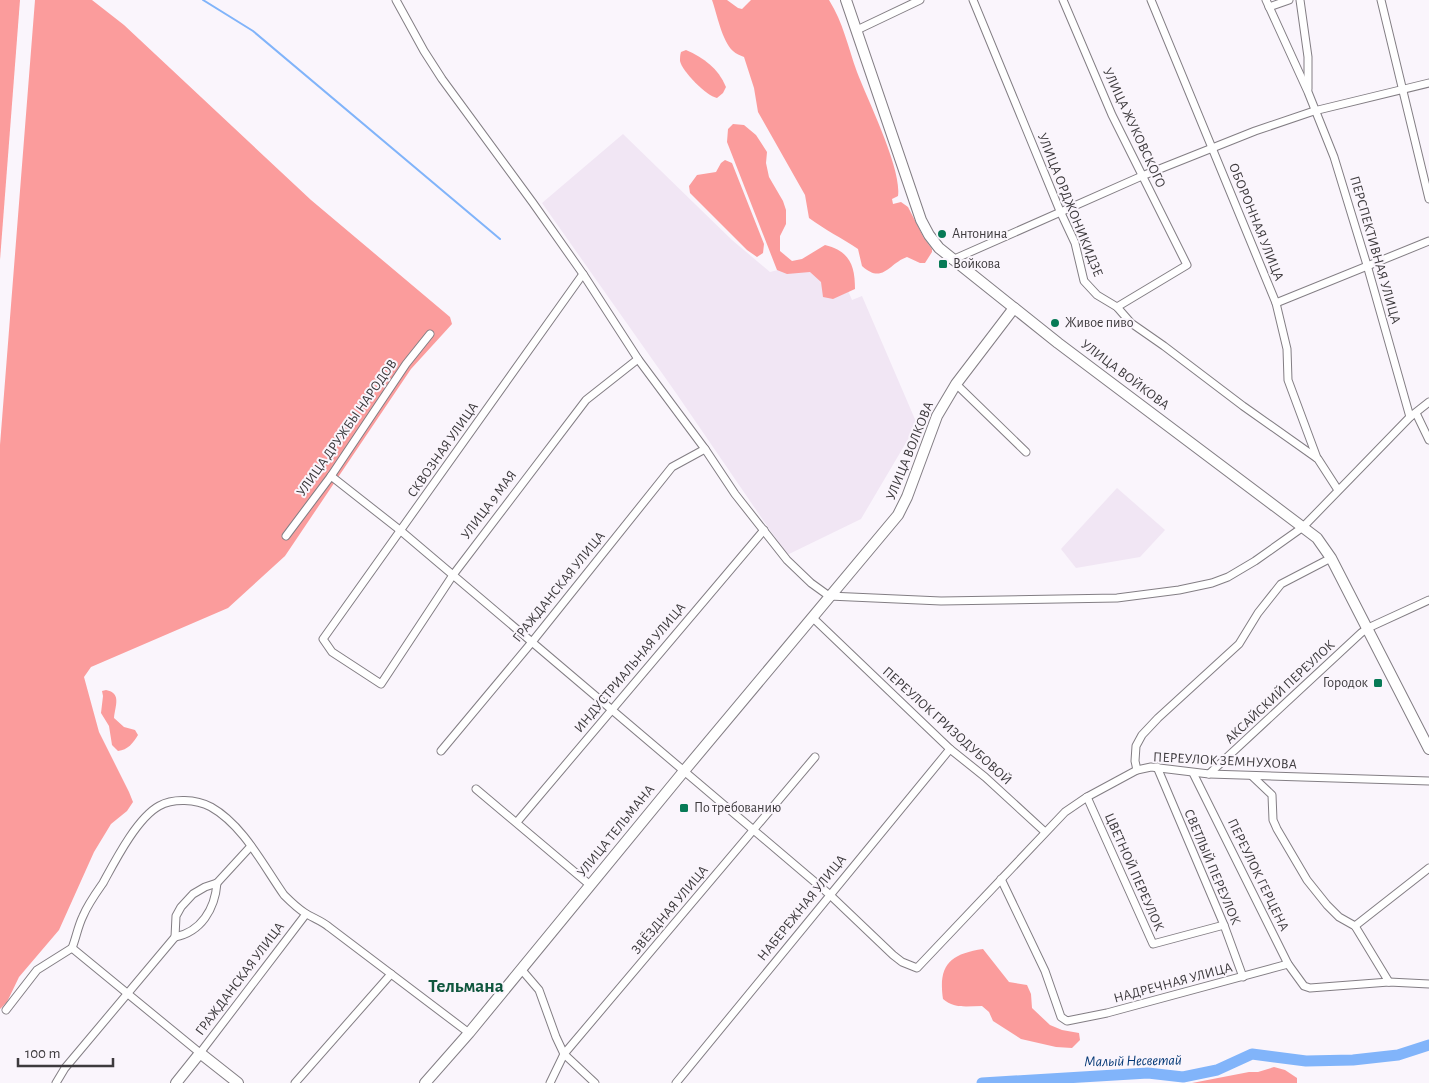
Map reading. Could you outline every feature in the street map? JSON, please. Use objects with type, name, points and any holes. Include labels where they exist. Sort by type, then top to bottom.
[{"type":"street","points":[[396,0],[442,80],[583,274],[638,359],[705,449],[735,494],[787,560],[811,583],[829,596],[951,601],[1117,598],[1179,590],[1212,583],[1228,577],[1255,561],[1303,527],[1429,401]]},
{"type":"street","name":"УЛИЦА ВОЙКОВА","points":[[846,0],[921,220],[939,248],[1014,308],[1303,527],[1322,544],[1368,628],[1429,750]]},
{"type":"street","points":[[857,30],[920,0]]},
{"type":"street","name":"УЛИЦА ОРДЖОНИКИДЗЕ","points":[[973,0],[1075,244],[1084,282],[1097,295],[1117,307],[1131,323],[1242,406],[1318,459],[1338,490]]},
{"type":"street","name":"УЛИЦА ЖУКОВСКОГО","points":[[1063,0],[1103,94],[1187,265],[1117,307]]},
{"type":"street","name":"ОБОРОННАЯ УЛИЦА","points":[[1151,0],[1276,303],[1287,349],[1288,380],[1318,459]]},
{"type":"street","points":[[1267,3],[1289,0]]},
{"type":"street","name":"ПЕРСПЕКТИВНАЯ УЛИЦА","points":[[1300,0],[1308,58],[1308,92]]},
{"type":"street","points":[[1381,0],[1429,198]]},
{"type":"street","name":"ПЕРСПЕКТИВНАЯ УЛИЦА","points":[[1267,3],[1308,92],[1334,157],[1413,415],[1429,440]]},
{"type":"street","points":[[952,260],[1060,211],[1212,148],[1314,111],[1429,83]]},
{"type":"street","points":[[1276,303],[1429,241]]},
{"type":"street","name":"СКВОЗНАЯ УЛИЦА","points":[[381,684],[332,652],[323,639],[583,274]]},
{"type":"street","name":"УЛИЦА ВОЛКОВА","points":[[829,596],[898,515],[907,497],[937,416],[956,384],[1014,308]]},
{"type":"street","name":"УЛИЦА ДРУЖБЫ НАРОДОВ","points":[[286,536],[331,476],[406,364],[430,334]]},
{"type":"street","name":"УЛИЦА 9 МАЯ","points":[[381,684],[453,575],[586,400],[638,359]]},
{"type":"street","points":[[956,384],[1026,452]]},
{"type":"street","name":"ГРАЖДАНСКАЯ УЛИЦА","points":[[441,751],[532,642],[672,467],[705,449]]},
{"type":"street","points":[[331,476],[401,531],[829,894]]},
{"type":"street","name":"ИНДУСТРИАЛЬНАЯ УЛИЦА","points":[[517,822],[764,530]]},
{"type":"street","points":[[1137,770],[1136,746],[1142,735],[1239,644],[1258,613],[1281,584],[1331,558]]},
{"type":"street","name":"УЛИЦА ТЕЛЬМАНА","points":[[425,1083],[469,1033],[829,596]]},
{"type":"street","name":"АКСАЙСКИЙ ПЕРЕУЛОК","points":[[1209,774],[1368,628],[1429,600]]},
{"type":"street","name":"ПЕРЕУЛОК ГРИЗОДУБОВОЙ","points":[[812,617],[950,749],[985,777],[1045,832]]},
{"type":"street","name":"НАБЕРЕЖНАЯ УЛИЦА","points":[[676,1083],[829,894],[950,749]]},
{"type":"street","name":"ЗВЁЗДНАЯ УЛИЦА","points":[[550,1083],[564,1054],[815,757]]},
{"type":"street","name":"ПЕРЕУЛОК ЗЕМНУХОВА","points":[[829,894],[893,955],[902,962],[917,968],[1065,812],[1087,797],[1137,770],[1157,767],[1209,774],[1429,781]]},
{"type":"street","name":"СВЕТЛЫЙ ПЕРЕУЛОК","points":[[1157,767],[1224,925],[1243,977]]},
{"type":"street","name":"ПЕРЕУЛОК ГЕРЦЕНА","points":[[1193,773],[1288,964],[1304,986],[1317,989],[1388,982]]},
{"type":"street","points":[[1252,776],[1272,796],[1272,813],[1276,828],[1307,880],[1332,911],[1355,926],[1388,982],[1429,984]]},
{"type":"street","points":[[476,789],[590,885]]},
{"type":"street","name":"ЦВЕТНОЙ ПЕРЕУЛОК","points":[[1087,797],[1153,944],[1224,925]]},
{"type":"street","points":[[6,1010],[37,970],[72,948],[83,916],[126,844],[143,820],[160,805],[172,801],[184,801],[209,806],[228,820],[251,846],[284,895],[306,914],[330,927],[469,1033]]},
{"type":"street","points":[[175,937],[176,916],[181,907],[193,894],[217,883],[251,846]]},
{"type":"street","points":[[1355,926],[1429,868]]},
{"type":"street","name":"НАДРЕЧНАЯ УЛИЦА","points":[[1001,879],[1045,971],[1063,1020],[1071,1021],[1098,1015],[1288,964]]},
{"type":"street","points":[[56,1083],[65,1068],[175,937],[192,931],[204,920],[214,900],[217,883]]},
{"type":"street","name":"ГРАЖДАНСКАЯ УЛИЦА","points":[[176,1083],[306,914]]},
{"type":"street","points":[[72,948],[238,1083]]},
{"type":"street","points":[[521,969],[539,990],[564,1054],[594,1083]]},
{"type":"street","points":[[295,1083],[391,974]]},
{"type":"shaded area","points":[[0,0],[20,0],[0,260]]},
{"type":"shaded area","points":[[35,0],[92,0],[124,25],[311,200],[450,317],[452,324],[411,369],[285,556],[228,608],[91,667],[84,677],[99,732],[133,802],[127,811],[111,824],[94,852],[59,930],[19,977],[7,1002],[0,1009],[0,445]]},
{"type":"shaded area","points":[[712,0],[727,0],[742,9],[751,0],[829,0],[842,26],[857,72],[890,153],[898,184],[898,196],[892,199],[893,204],[901,202],[908,207],[932,249],[925,263],[920,263],[907,257],[881,273],[869,271],[862,266],[858,249],[809,218],[805,195],[758,112],[754,88],[744,57],[729,47],[720,27]]},
{"type":"shaded area","points":[[686,50],[704,60],[715,69],[723,80],[726,87],[717,98],[701,88],[685,71],[680,58],[681,52]]},
{"type":"shaded area","points":[[733,124],[744,125],[756,135],[767,152],[766,163],[769,177],[786,210],[786,224],[780,236],[780,251],[792,261],[802,259],[825,245],[840,251],[845,255],[852,267],[855,289],[833,299],[823,297],[821,282],[810,272],[787,274],[777,270],[727,142],[728,129]]},
{"type":"shaded area","points":[[623,134],[732,240],[770,272],[833,256],[852,300],[862,296],[917,424],[861,519],[787,555],[542,203]]},
{"type":"shaded area","points":[[725,160],[732,163],[764,244],[763,253],[757,257],[747,250],[690,193],[689,186],[697,175],[716,172]]},
{"type":"shaded area","points":[[1117,488],[1165,530],[1140,557],[1076,568],[1061,549]]},
{"type":"shaded area","points":[[106,690],[116,697],[114,718],[124,727],[135,730],[138,735],[130,746],[118,751],[112,745],[109,726],[101,713],[102,691]]},
{"type":"shaded area","points":[[983,949],[1009,982],[1027,985],[1031,994],[1032,1008],[1050,1025],[1062,1030],[1079,1033],[1080,1040],[1072,1048],[1056,1047],[1021,1039],[993,1021],[989,1012],[982,1006],[956,1006],[943,999],[942,978],[949,963],[962,954]]},
{"type":"shaded area","points":[[1274,1067],[1285,1070],[1297,1078],[1297,1083],[1192,1083],[1258,1072]]},
{"type":"waterway","points":[[203,0],[253,31],[500,239]]},
{"type":"waterway","name":"Малый Несветай","points":[[982,1083],[1148,1073],[1183,1077],[1217,1070],[1252,1054],[1306,1061],[1353,1060],[1398,1055],[1429,1045]]},
{"type":"place","name":"Антонина","points":[[942,234]]},
{"type":"place","name":"Войкова","points":[[943,264]]},
{"type":"place","name":"Живое пиво","points":[[1055,323]]},
{"type":"place","name":"Городок","points":[[1378,683]]},
{"type":"place","name":"По требованию","points":[[684,808]]},
{"type":"district","name":"Тельмана","points":[[466,986]]}]
